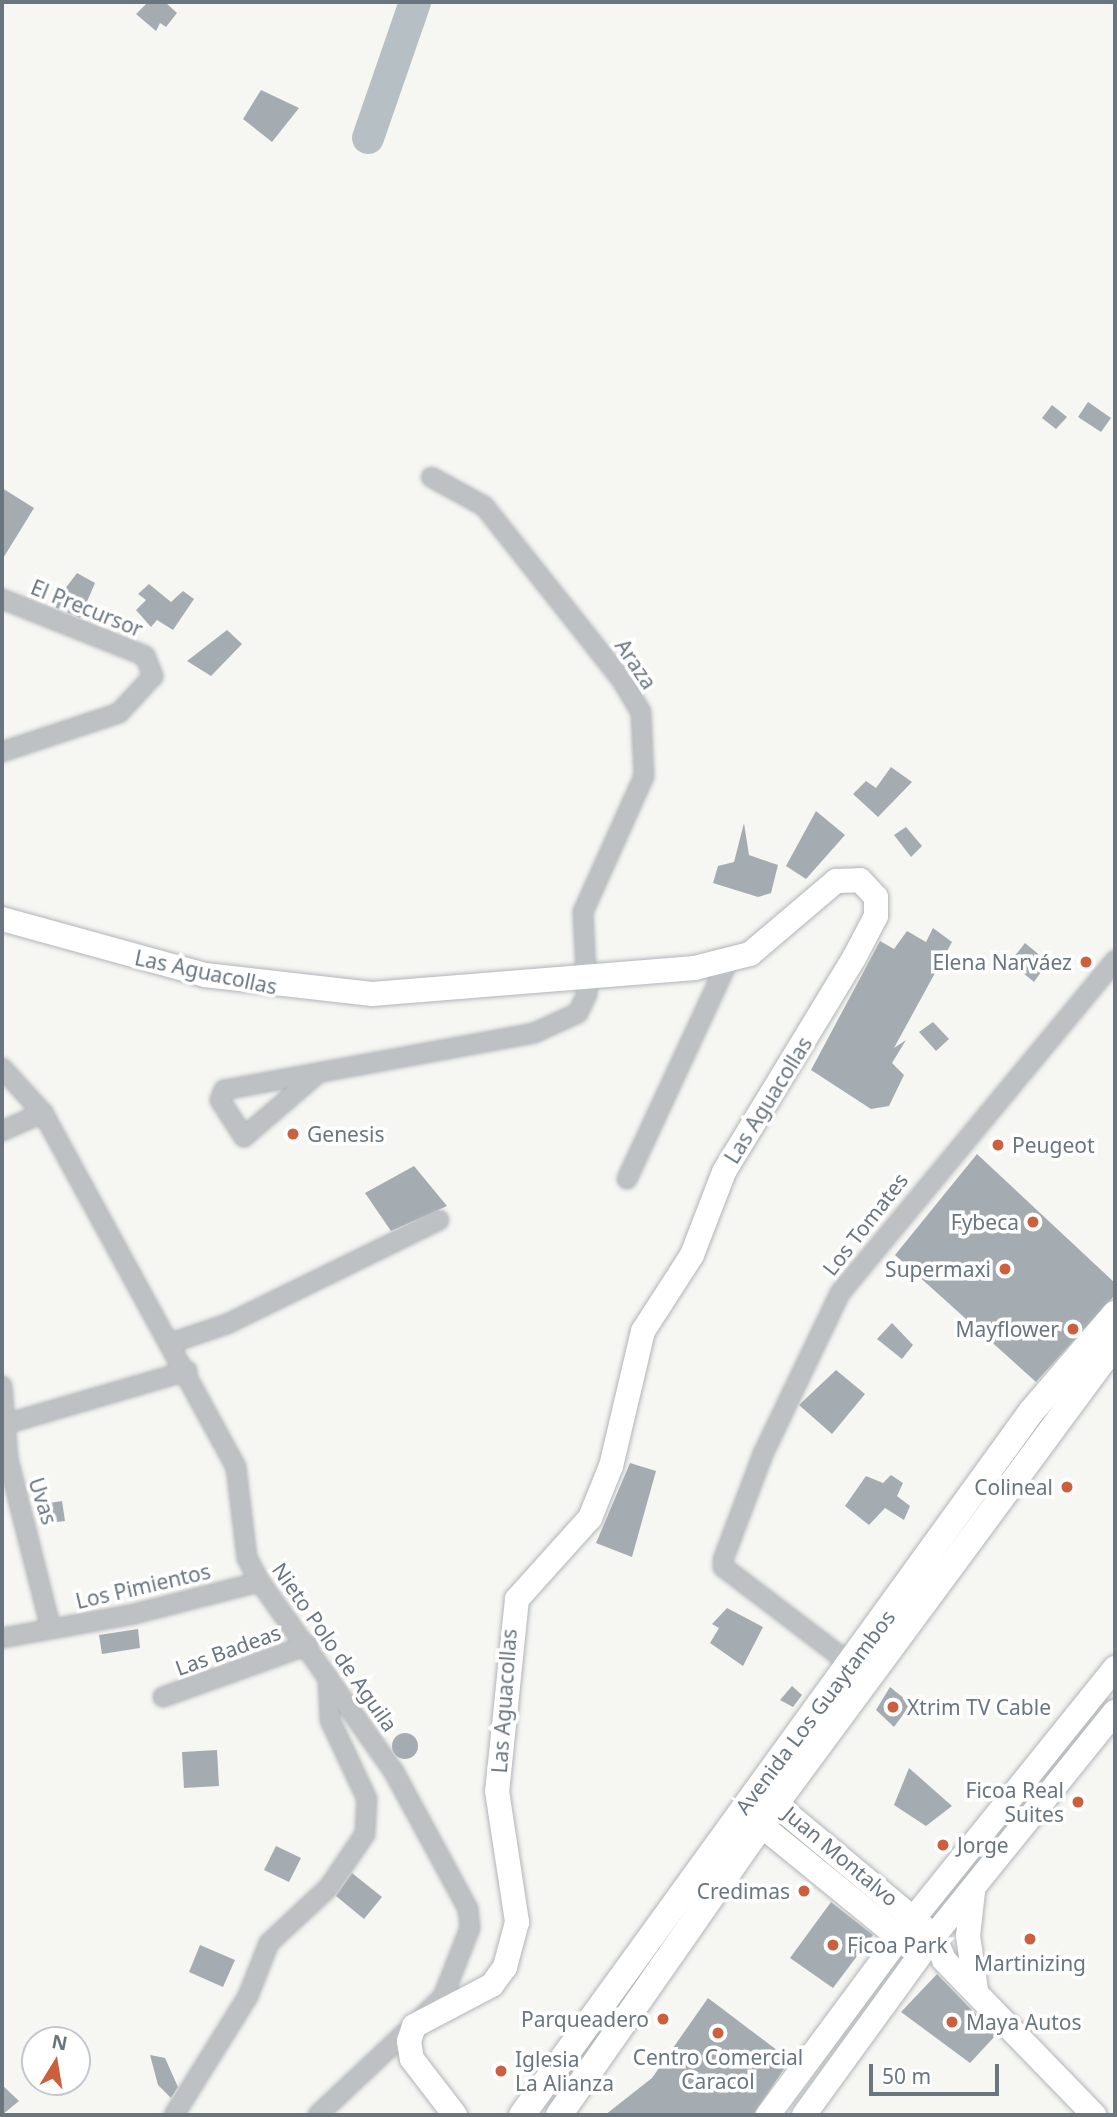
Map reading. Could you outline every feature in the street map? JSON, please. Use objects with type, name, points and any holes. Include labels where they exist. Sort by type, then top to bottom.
[{"type":"main road","name":"Avenida Los Guaytambos","points":[[559,2115],[767,1795],[861,1672],[1082,1365],[1115,1314]]},
{"type":"main road","name":"Avenida Los Guaytambos","points":[[1082,1365],[1115,1345]]},
{"type":"main road","name":"Avenida Los Guaytambos","points":[[522,2115],[752,1817]]},
{"type":"street","name":"Araza","points":[[316,1075],[244,1137],[220,1100],[224,1090],[534,1033],[578,1013],[587,994],[583,975],[583,912],[644,776],[641,712],[498,521],[466,493],[431,477]]},
{"type":"street","name":"El Precursor","points":[[2,599],[145,656],[152,664],[153,676],[119,713],[2,752]]},
{"type":"street","name":"Las Aguacollas","points":[[2,919],[164,965],[288,989],[456,992],[583,975],[667,973],[728,961],[766,945],[836,881],[860,880],[876,897],[876,916],[854,958],[724,1172],[692,1255],[643,1331],[611,1466],[590,1518],[517,1599],[497,1791],[517,1922],[505,1967],[492,1985],[414,2026]]},
{"type":"street","name":"Los Tomates","points":[[861,1672],[723,1567],[723,1560],[778,1421],[839,1293],[1115,960]]},
{"type":"street","points":[[627,1179],[728,961]]},
{"type":"street","name":"Nieto Polo de Aguila","points":[[2,1068],[43,1113],[172,1343],[236,1467],[247,1558],[260,1581],[308,1645],[394,1772],[468,1909],[470,1928],[443,1997],[318,2115]]},
{"type":"street","points":[[2,1131],[43,1113]]},
{"type":"street","points":[[172,1343],[227,1324],[439,1220]]},
{"type":"street","points":[[3,1425],[187,1371]]},
{"type":"street","name":"Uvas","points":[[2,1386],[3,1425],[44,1630]]},
{"type":"street","name":"Los Pimientos","points":[[2,1638],[260,1581]]},
{"type":"street","name":"Las Badeas","points":[[163,1697],[308,1645]]},
{"type":"street","points":[[768,2115],[907,1928],[1115,1668]]},
{"type":"street","points":[[174,2115],[248,1996],[269,1943],[329,1887],[365,1834],[367,1799],[330,1720],[328,1677]]},
{"type":"street","points":[[804,2115],[933,1950],[973,1892],[1115,1712]]},
{"type":"street","name":"Juan Montalvo","points":[[767,1795],[976,1990],[1094,2115]]},
{"type":"street","name":"Juan Montalvo","points":[[752,1817],[907,1928]]},
{"type":"street","points":[[973,1892],[968,1936],[976,1990]]},
{"type":"street","points":[[414,2026],[412,2059],[455,2115]]},
{"type":"building","points":[[148,2],[165,2],[177,13],[166,27],[160,23],[156,31],[136,14]]},
{"type":"building","points":[[261,90],[299,108],[272,142],[243,119]]},
{"type":"building","points":[[1088,402],[1111,418],[1101,432],[1078,417]]},
{"type":"building","points":[[1052,405],[1067,417],[1056,429],[1042,418]]},
{"type":"building","points":[[2,488],[34,508],[2,560]]},
{"type":"building","points":[[77,573],[95,583],[80,618],[52,606]]},
{"type":"building","points":[[149,584],[171,602],[183,591],[194,599],[173,630],[157,620],[151,627],[136,610],[146,600],[138,594]]},
{"type":"building","points":[[227,630],[242,644],[211,676],[187,661]]},
{"type":"building","points":[[891,767],[912,782],[878,817],[853,794],[866,781],[876,788]]},
{"type":"building","points":[[816,811],[845,835],[806,879],[786,866]]},
{"type":"building","points":[[744,823],[749,855],[778,865],[771,893],[758,897],[713,883],[718,866],[734,862]]},
{"type":"building","points":[[906,827],[922,846],[911,857],[894,835]]},
{"type":"building","points":[[933,928],[952,942],[894,1048],[906,1040],[892,1063],[904,1075],[889,1106],[871,1109],[811,1070],[880,941],[894,949],[907,931],[926,942]]},
{"type":"building","points":[[1025,943],[1048,962],[1034,982],[1010,962]]},
{"type":"building","points":[[933,1022],[949,1039],[936,1051],[919,1032]]},
{"type":"building","name":"Supermaxi","points":[[977,1154],[1115,1283],[1115,1295],[1036,1382],[895,1255]]},
{"type":"building","points":[[414,1166],[447,1206],[391,1231],[365,1193]]},
{"type":"building","points":[[892,1323],[913,1345],[902,1359],[877,1339]]},
{"type":"building","points":[[836,1370],[865,1394],[832,1434],[799,1405]]},
{"type":"building","points":[[630,1463],[656,1471],[632,1557],[596,1543]]},
{"type":"building","points":[[891,1475],[903,1483],[897,1496],[910,1506],[904,1520],[885,1508],[869,1525],[845,1506],[866,1476],[883,1483]]},
{"type":"building","points":[[62,1501],[65,1521],[40,1524],[37,1505]]},
{"type":"building","points":[[727,1608],[763,1627],[743,1666],[710,1643],[719,1628],[712,1624]]},
{"type":"building","points":[[138,1629],[140,1648],[102,1654],[99,1635]]},
{"type":"building","points":[[792,1686],[802,1695],[793,1707],[780,1700]]},
{"type":"building","name":"Xtrim TV Cable","points":[[890,1687],[911,1704],[894,1727],[876,1710]]},
{"type":"building","points":[[405,1733],[414,1737],[418,1746],[414,1755],[405,1759],[396,1755],[392,1746],[396,1737]]},
{"type":"building","points":[[217,1750],[219,1786],[184,1788],[182,1752]]},
{"type":"building","points":[[909,1768],[952,1806],[926,1826],[894,1805]]},
{"type":"building","points":[[276,1846],[301,1858],[289,1882],[264,1870]]},
{"type":"building","points":[[352,1873],[382,1897],[364,1919],[336,1896]]},
{"type":"building","name":"Ficoa Park","points":[[831,1902],[873,1935],[833,1988],[790,1958]]},
{"type":"building","points":[[200,1945],[235,1960],[223,1987],[189,1972]]},
{"type":"building","name":"Maya Autos","points":[[937,1974],[996,2035],[970,2063],[901,2012]]},
{"type":"building","name":"Centro Comercial Caracol","points":[[708,1998],[790,2060],[753,2115],[605,2115],[652,2078]]},
{"type":"building","points":[[150,2055],[165,2058],[178,2087],[171,2098],[158,2085]]},
{"type":"building","points":[[2,2085],[19,2101],[2,2115]]},
{"type":"waterway","points":[[368,138],[415,2]]},
{"type":"place","name":"Elena Narváez","points":[[1086,962]]},
{"type":"place","name":"Genesis","points":[[293,1134]]},
{"type":"place","name":"Peugeot","points":[[998,1145]]},
{"type":"place","name":"Fybeca","points":[[1033,1222]]},
{"type":"place","name":"Supermaxi","points":[[1005,1269]]},
{"type":"place","name":"Mayflower","points":[[1073,1329]]},
{"type":"place","name":"Colineal","points":[[1067,1487]]},
{"type":"place","name":"Xtrim TV Cable","points":[[893,1707]]},
{"type":"place","name":"Ficoa Real Suites","points":[[1078,1802]]},
{"type":"place","name":"Jorge","points":[[943,1845]]},
{"type":"place","name":"Credimas","points":[[804,1891]]},
{"type":"place","name":"Martinizing","points":[[1030,1939]]},
{"type":"place","name":"Ficoa Park","points":[[833,1945]]},
{"type":"place","name":"Parqueadero","points":[[663,2019]]},
{"type":"place","name":"Maya Autos","points":[[952,2022]]},
{"type":"place","name":"Centro Comercial Caracol","points":[[718,2033]]},
{"type":"place","name":"Iglesia La Alianza","points":[[501,2071]]}]
